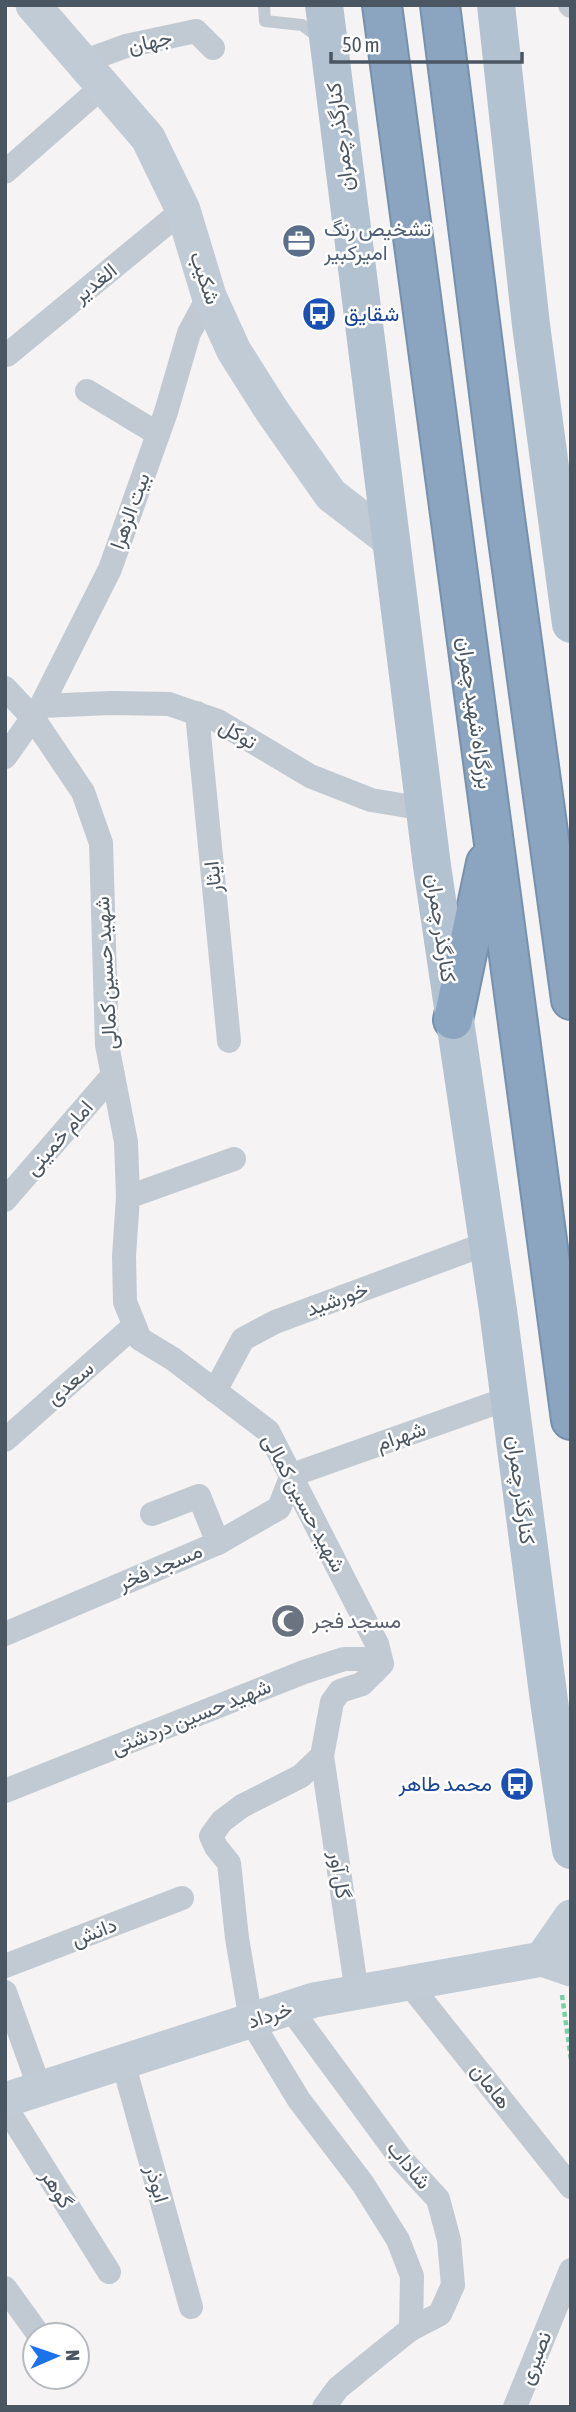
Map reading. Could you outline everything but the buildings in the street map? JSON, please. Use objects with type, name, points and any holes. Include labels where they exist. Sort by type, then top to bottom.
[{"type":"highway","name":"بزرگراه شهید چمران","points":[[382,5],[571,1420]]},
{"type":"highway","points":[[440,5],[504,509],[571,1000]]},
{"type":"highway","points":[[453,1020],[492,837]]},
{"type":"highway","points":[[553,872],[571,914]]},
{"type":"main road","name":"شکیب","points":[[33,5],[148,138],[183,210],[209,296],[234,351],[272,411],[331,495],[391,541]]},
{"type":"main road","name":"کنارگذر چمران","points":[[324,5],[453,1020],[488,1243],[571,1850]]},
{"type":"main road","points":[[496,5],[531,325],[566,546],[571,624]]},
{"type":"main road","points":[[557,1964],[571,1917]]},
{"type":"main road","name":"خرداد","points":[[5,2100],[314,2000],[557,1964]]},
{"type":"street","name":"جهان","points":[[93,74],[126,46],[196,31],[213,47]]},
{"type":"street","points":[[5,172],[93,74]]},
{"type":"street","name":"الغدیر","points":[[6,355],[183,210]]},
{"type":"street","name":"بیت الزهرا","points":[[5,757],[37,712],[110,569],[158,435],[189,332],[209,296]]},
{"type":"street","points":[[87,391],[158,435]]},
{"type":"street","name":"شهید حسین کمالی","points":[[5,688],[37,712],[83,792],[101,843],[107,1045],[126,1142],[128,1197],[124,1256],[125,1302],[140,1339],[173,1359],[268,1431],[377,1644],[382,1664],[374,1672]]},
{"type":"street","name":"توکل","points":[[37,712],[111,703],[169,704],[218,720],[310,776],[371,800],[425,809]]},
{"type":"street","name":"ایثار","points":[[197,713],[229,1041]]},
{"type":"street","name":"امام خمینی","points":[[5,1200],[113,1075]]},
{"type":"street","points":[[128,1197],[234,1158]]},
{"type":"street","name":"خورشید","points":[[215,1391],[243,1339],[275,1322],[488,1243]]},
{"type":"street","name":"سعدی","points":[[5,1440],[134,1326]]},
{"type":"street","name":"شهرام","points":[[292,1475],[509,1398]]},
{"type":"street","name":"مسجد فخر","points":[[5,1634],[218,1543],[279,1508],[292,1475]]},
{"type":"street","points":[[152,1514],[199,1496],[218,1543]]},
{"type":"street","name":"شهید حسین دردشتی","points":[[5,1791],[304,1672],[344,1659],[363,1659],[374,1672]]},
{"type":"street","points":[[374,1672],[362,1684],[340,1691],[332,1702],[322,1756],[302,1776],[242,1806],[222,1821],[211,1836],[229,1863],[237,1938],[251,2021],[299,2100],[363,2184],[398,2240],[412,2276],[411,2329]]},
{"type":"street","name":"گل آور","points":[[322,1756],[358,1993]]},
{"type":"street","name":"دانش","points":[[5,1966],[182,1899]]},
{"type":"street","name":"هامان","points":[[410,1984],[571,2187]]},
{"type":"street","points":[[5,1992],[40,2089]]},
{"type":"street","name":"شاداب","points":[[290,2008],[401,2159],[438,2199],[449,2240],[453,2285],[440,2314],[411,2329],[338,2388],[324,2407]]},
{"type":"street","name":"ابوذر","points":[[123,2062],[191,2306]]},
{"type":"street","name":"گوهر","points":[[5,2106],[109,2273]]},
{"type":"street","name":"نصیری","points":[[515,2407],[571,2270]]},
{"type":"street","points":[[5,2288],[29,2321]]},
{"type":"lane","points":[[264,5],[265,21],[302,25],[329,44]]},
{"type":"path","points":[[557,1964],[571,2060]]},
{"type":"place","name":"تشخیص رنگ امیرکبیر","points":[[299,241]]},
{"type":"place","name":"شقایق","points":[[319,314]]},
{"type":"place","name":"مسجد فجر","points":[[288,1621]]},
{"type":"place","name":"محمد طاهر","points":[[517,1784]]}]
